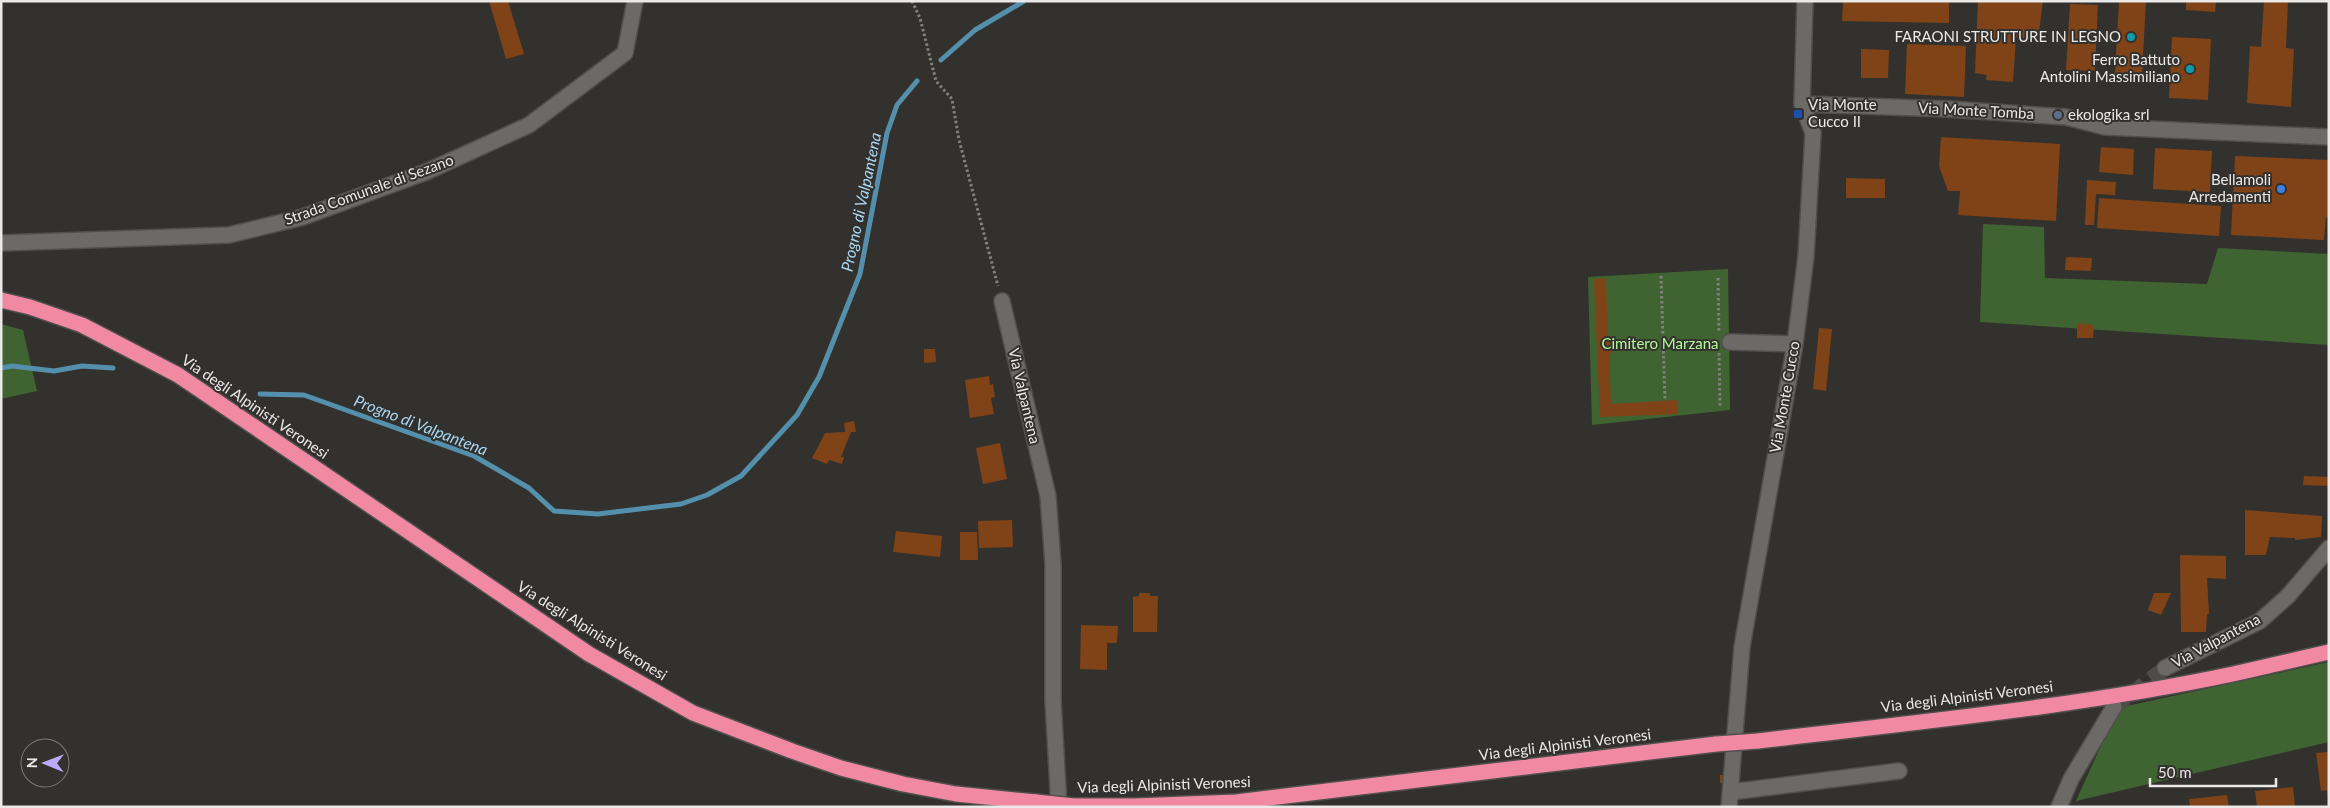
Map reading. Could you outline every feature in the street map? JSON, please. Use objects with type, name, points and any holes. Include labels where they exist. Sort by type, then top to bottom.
[{"type":"highway","name":"Via degli Alpinisti Veronesi","points":[[1,300],[30,307],[82,325],[178,375],[589,654],[694,713],[841,768],[903,784],[956,794],[1074,806],[1135,806],[1236,802],[1716,744],[1758,741],[1977,715],[2112,696],[2232,674],[2329,652]]},
{"type":"street","name":"Strada Comunale di Sezano","points":[[1,242],[229,235],[303,217],[426,172],[530,125],[625,53],[635,1]]},
{"type":"street","name":"Via Monte Cucco","points":[[1805,1],[1802,104],[1813,133],[1806,256],[1795,344],[1742,647],[1730,800],[1899,771]]},
{"type":"street","name":"Via Monte Tomba","points":[[1802,104],[1998,112],[2066,117],[2105,127],[2329,137]]},
{"type":"street","name":"Via Valpantena","points":[[1002,301],[1048,496],[1053,564],[1053,700],[1059,807]]},
{"type":"street","points":[[1730,342],[1795,344]]},
{"type":"street","name":"Via Valpantena","points":[[2165,668],[2260,621],[2288,596],[2329,548]]},
{"type":"street","points":[[2059,807],[2071,779],[2114,707]]},
{"type":"path","points":[[912,1],[920,18],[936,80],[952,99],[959,140],[1002,301]]},
{"type":"path","points":[[1661,276],[1665,401]]},
{"type":"path","points":[[1612,346],[1730,342]]},
{"type":"green space","points":[[1983,224],[2044,227],[2045,278],[2207,284],[2218,248],[2329,254],[2329,345],[1980,322]]},
{"type":"green space","name":"Cimitero Marzana","points":[[1728,269],[1730,410],[1592,425],[1588,277]]},
{"type":"green space","points":[[1,324],[23,330],[37,391],[1,399]]},
{"type":"green space","points":[[2329,662],[2329,742],[2076,801],[2107,732],[2122,707]]},
{"type":"building","points":[[489,1],[508,1],[524,54],[506,59]]},
{"type":"building","points":[[1843,1],[1949,1],[1949,23],[1842,21]]},
{"type":"building","points":[[1978,1],[2043,1],[2038,39],[2016,38],[2013,82],[1986,80],[1987,75],[1975,73]]},
{"type":"building","name":"FARAONI STRUTTURE IN LEGNO","points":[[2119,1],[2146,1],[2142,74],[2115,73]]},
{"type":"building","points":[[2186,1],[2216,1],[2215,12],[2186,10]]},
{"type":"building","points":[[2264,1],[2288,1],[2286,48],[2294,49],[2291,107],[2247,103],[2250,46],[2261,47]]},
{"type":"building","points":[[2070,4],[2098,5],[2095,71],[2066,70]]},
{"type":"building","name":"Ferro Battuto Antolini Massimiliano","points":[[2172,37],[2211,39],[2208,100],[2169,98]]},
{"type":"building","points":[[1907,44],[1966,46],[1964,97],[1905,94]]},
{"type":"building","points":[[1861,49],[1889,50],[1888,78],[1861,78]]},
{"type":"building","points":[[1941,137],[2060,144],[2056,221],[1958,215],[1960,191],[1948,191],[1939,166]]},
{"type":"building","points":[[2101,147],[2134,149],[2133,175],[2099,172]]},
{"type":"building","points":[[2155,148],[2212,151],[2210,192],[2153,189]]},
{"type":"building","name":"Bellamoli Arredamenti","points":[[2235,156],[2329,160],[2329,218],[2326,217],[2324,240],[2231,235]]},
{"type":"building","points":[[1846,178],[1885,179],[1885,198],[1846,198]]},
{"type":"building","points":[[2087,180],[2116,182],[2115,195],[2096,194],[2094,225],[2085,225]]},
{"type":"building","points":[[2099,198],[2221,206],[2219,236],[2097,228]]},
{"type":"building","points":[[2066,257],[2092,258],[2091,271],[2065,270]]},
{"type":"building","points":[[1606,278],[1608,342],[1612,342],[1612,353],[1609,353],[1611,404],[1677,400],[1678,414],[1600,417],[1594,279]]},
{"type":"building","points":[[2077,323],[2094,325],[2093,338],[2077,338]]},
{"type":"building","points":[[1819,328],[1832,329],[1826,391],[1813,389]]},
{"type":"building","points":[[924,349],[935,349],[936,362],[924,363]]},
{"type":"building","points":[[989,376],[990,385],[993,384],[995,397],[991,398],[994,414],[970,418],[965,380]]},
{"type":"building","points":[[854,421],[856,432],[851,432],[841,457],[844,457],[842,464],[829,460],[827,464],[812,458],[825,433],[845,432],[844,423]]},
{"type":"building","points":[[1000,443],[1007,479],[983,484],[976,448]]},
{"type":"building","points":[[2304,476],[2329,477],[2329,486],[2303,485]]},
{"type":"building","points":[[2245,510],[2322,516],[2321,537],[2295,540],[2295,538],[2270,537],[2266,555],[2245,555]]},
{"type":"building","points":[[1012,520],[1013,547],[979,548],[978,521]]},
{"type":"building","points":[[896,531],[942,536],[940,557],[893,552]]},
{"type":"building","points":[[960,532],[977,532],[978,560],[960,560]]},
{"type":"building","points":[[2180,555],[2226,556],[2226,579],[2207,578],[2209,614],[2207,614],[2206,632],[2181,632]]},
{"type":"building","points":[[1139,593],[1150,593],[1150,596],[1158,596],[1157,632],[1133,632],[1133,597],[1139,596]]},
{"type":"building","points":[[2154,593],[2171,593],[2161,615],[2148,610]]},
{"type":"building","points":[[1081,625],[1118,626],[1117,643],[1107,643],[1107,670],[1080,669]]},
{"type":"building","points":[[2329,752],[2328,796],[2327,790],[2321,791],[2316,753]]},
{"type":"building","points":[[1720,775],[1727,775],[1726,784],[1720,783]]},
{"type":"building","points":[[2293,787],[2295,807],[2257,807],[2255,791]]},
{"type":"building","points":[[2227,795],[2229,807],[2190,807],[2189,799]]},
{"type":"waterway","name":"Progno di Valpantena","points":[[941,60],[975,30],[1024,1]]},
{"type":"waterway","name":"Progno di Valpantena","points":[[260,394],[304,395],[474,456],[529,488],[554,511],[598,514],[681,504],[707,495],[741,476],[797,415],[819,377],[860,274],[887,133],[897,105],[917,81]]},
{"type":"waterway","name":"Progno di Valpantena","points":[[1,368],[12,366],[54,371],[82,366],[113,368]]},
{"type":"tunnel","points":[[2114,707],[2165,668]]},
{"type":"place","name":"FARAONI STRUTTURE IN LEGNO","points":[[2131,37]]},
{"type":"place","name":"Ferro Battuto Antolini Massimiliano","points":[[2190,69]]},
{"type":"place","name":"Via Monte Cucco II","points":[[1798,114]]},
{"type":"place","name":"ekologika srl","points":[[2058,115]]},
{"type":"place","name":"Bellamoli Arredamenti","points":[[2281,189]]}]
